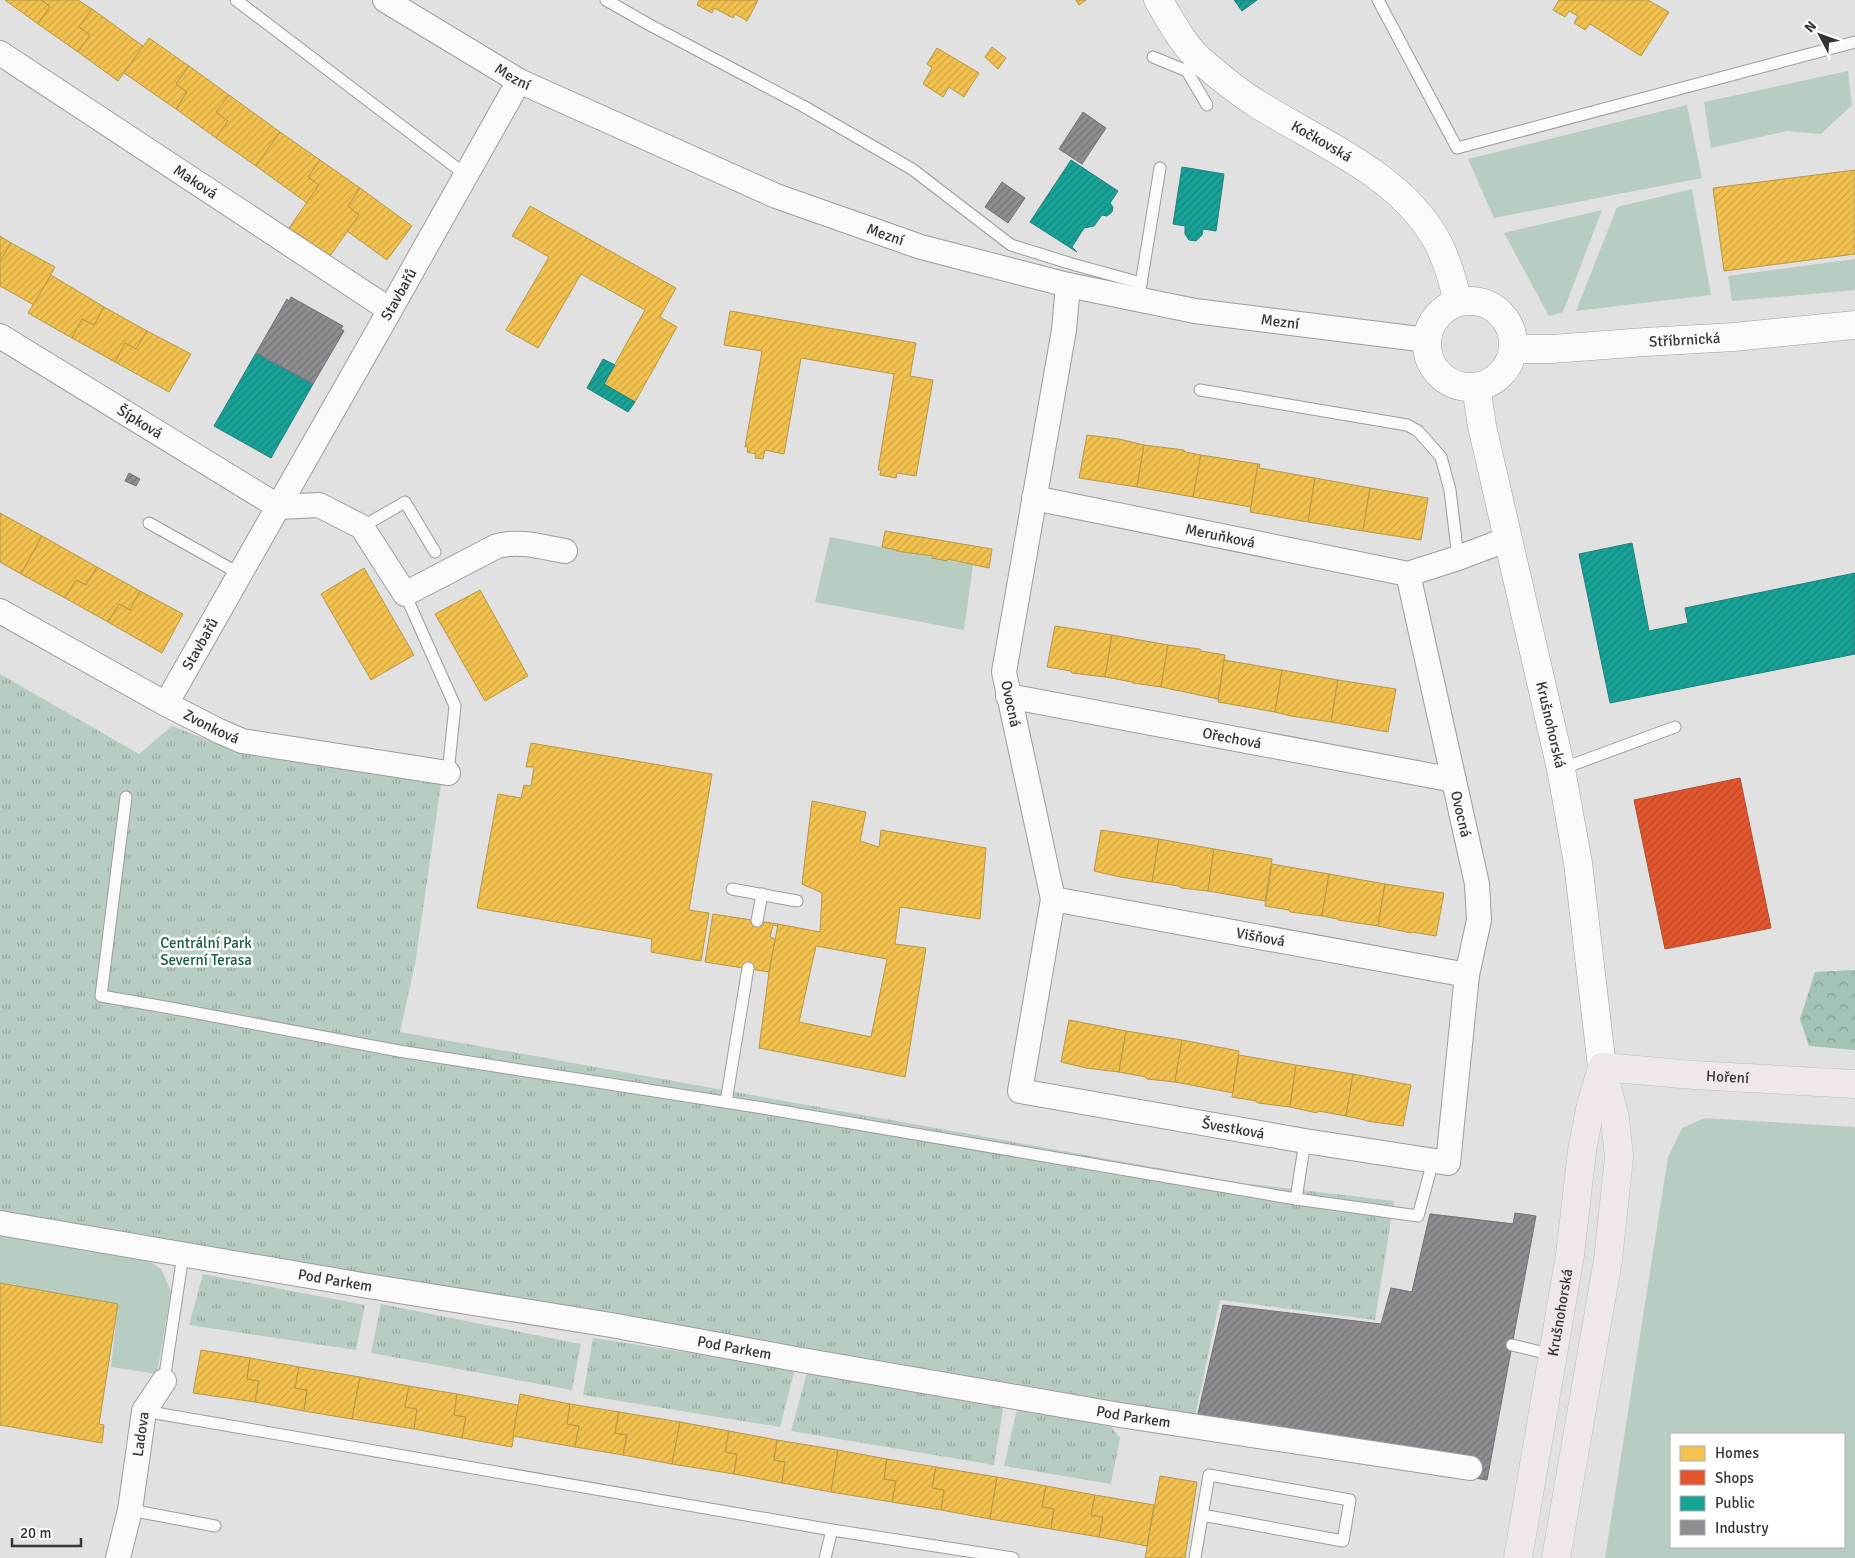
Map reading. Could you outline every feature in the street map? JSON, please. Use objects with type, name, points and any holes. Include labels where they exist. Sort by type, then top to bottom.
[{"type":"main road","name":"Hoření","points":[[1602,1067],[1694,1075],[1855,1084]]},
{"type":"main road","name":"Krušnohorská","points":[[1518,1558],[1570,1255],[1582,1151],[1590,1109],[1602,1067]]},
{"type":"main road","name":"Krušnohorská","points":[[1556,1558],[1605,1278],[1619,1157],[1615,1118],[1602,1067]]},
{"type":"street","name":"Mezní","points":[[385,0],[519,81],[776,196],[921,247],[1068,285],[1140,291],[1195,311],[1427,340]]},
{"type":"street","name":"Kočkovská","points":[[1158,0],[1188,48],[1193,65],[1365,168],[1395,191],[1418,214],[1437,241],[1450,271],[1458,302]]},
{"type":"street","name":"Maková","points":[[0,53],[390,310]]},
{"type":"street","name":"Stavbařů","points":[[166,704],[519,81]]},
{"type":"street","name":"Ovocná","points":[[1020,1092],[1053,899],[1004,672],[1064,330],[1068,285]]},
{"type":"street","points":[[1479,301],[1498,310],[1506,319],[1514,338],[1511,358],[1504,371],[1496,379],[1476,387],[1462,386],[1448,381],[1438,373],[1431,362],[1427,350],[1427,340],[1432,323],[1448,306],[1458,302],[1479,301]]},
{"type":"street","name":"Stříbrnická","points":[[1514,348],[1552,349],[1734,337],[1855,325]]},
{"type":"street","name":"Šípková","points":[[0,336],[279,506]]},
{"type":"street","name":"Krušnohorská","points":[[1476,387],[1482,426],[1561,769],[1578,863],[1602,1067]]},
{"type":"street","name":"Meruňková","points":[[1034,498],[1408,574]]},
{"type":"street","points":[[279,506],[319,505],[362,527],[405,594],[497,546],[512,543],[525,544],[565,552]]},
{"type":"street","points":[[1408,574],[1508,539]]},
{"type":"street","name":"Ovocná","points":[[1408,574],[1477,884],[1479,920],[1468,975],[1440,1162]]},
{"type":"street","name":"Zvonková","points":[[0,611],[166,704],[242,741],[448,773]]},
{"type":"street","name":"Ořechová","points":[[1008,696],[1454,780]]},
{"type":"street","name":"Višňová","points":[[1053,899],[1468,975]]},
{"type":"street","name":"Švestková","points":[[1020,1092],[1440,1162]]},
{"type":"street","name":"Pod Parkem","points":[[0,1223],[182,1255],[610,1325],[796,1360],[1120,1415],[1470,1468]]},
{"type":"street","name":"Ladova","points":[[118,1558],[130,1510],[144,1411],[164,1381]]},
{"type":"lane","points":[[236,0],[466,175]]},
{"type":"lane","points":[[606,0],[803,106],[912,169],[1011,245],[1072,264],[1140,291],[1160,168]]},
{"type":"lane","points":[[1378,0],[1456,148],[1855,42]]},
{"type":"lane","points":[[1153,57],[1193,65],[1208,105]]},
{"type":"lane","points":[[1200,390],[1407,425],[1418,431],[1441,457],[1450,490],[1458,558]]},
{"type":"lane","points":[[362,527],[405,502],[435,552]]},
{"type":"lane","points":[[149,523],[240,574]]},
{"type":"lane","points":[[405,594],[455,706],[448,773]]},
{"type":"lane","points":[[1561,769],[1675,727]]},
{"type":"lane","points":[[126,797],[101,996],[399,1051],[726,1102],[1296,1199],[1418,1216],[1440,1162]]},
{"type":"lane","points":[[732,890],[797,901]]},
{"type":"lane","points":[[757,921],[762,894]]},
{"type":"lane","points":[[726,1102],[748,968]]},
{"type":"lane","points":[[1296,1199],[1305,1141]]},
{"type":"lane","name":"Ladova","points":[[164,1381],[182,1255]]},
{"type":"lane","points":[[1512,1345],[1553,1355]]},
{"type":"lane","points":[[144,1411],[832,1530],[1013,1558]]},
{"type":"lane","points":[[1194,1558],[1209,1475],[1350,1500],[1343,1541],[1202,1515]]},
{"type":"lane","points":[[130,1510],[215,1526]]},
{"type":"lane","points":[[825,1558],[832,1530]]},
{"type":"green space","points":[[1848,71],[1852,105],[1821,134],[1787,131],[1711,148],[1704,102]]},
{"type":"green space","points":[[1687,105],[1702,178],[1494,218],[1468,159]]},
{"type":"green space","points":[[1692,189],[1711,295],[1576,311],[1617,207]]},
{"type":"green space","points":[[1602,210],[1563,312],[1549,316],[1504,233]]},
{"type":"green space","points":[[1855,259],[1855,290],[1732,301],[1728,276]]},
{"type":"green space","points":[[830,537],[973,565],[964,630],[815,602]]},
{"type":"green space","name":"Centrální Park Severní Terasa","points":[[0,674],[139,754],[172,726],[213,742],[441,784],[415,964],[400,1032],[1242,1183],[1394,1201],[1375,1320],[1220,1300],[1195,1416],[0,1212]]},
{"type":"green space","points":[[1855,970],[1855,1050],[1809,1046],[1800,1019],[1815,972]]},
{"type":"green space","points":[[1705,1118],[1855,1127],[1855,1558],[1605,1558],[1668,1157],[1682,1128]]},
{"type":"green space","points":[[0,1234],[147,1259],[162,1270],[171,1292],[157,1374],[111,1367],[118,1304],[0,1283]]},
{"type":"green space","points":[[203,1274],[365,1305],[356,1350],[189,1325]]},
{"type":"green space","points":[[381,1304],[581,1344],[572,1390],[371,1353]]},
{"type":"green space","points":[[593,1338],[795,1369],[780,1427],[583,1395]]},
{"type":"green space","points":[[807,1373],[998,1405],[1003,1409],[994,1465],[791,1431]]},
{"type":"green space","points":[[1017,1409],[1110,1425],[1120,1438],[1111,1484],[1004,1466]]},
{"type":"building: Homes","points":[[5,0],[41,0],[50,6],[38,24]]},
{"type":"building: Homes","points":[[41,0],[78,0],[92,9],[79,27],[90,35],[78,52],[38,24],[50,6]]},
{"type":"building: Homes","points":[[699,0],[758,0],[747,21],[735,14],[733,18],[714,8],[712,13],[697,5]]},
{"type":"building: Homes","points":[[1076,0],[1086,0],[1079,5]]},
{"type":"building: Homes","points":[[1559,0],[1648,0],[1669,12],[1641,56],[1590,24],[1585,30],[1574,23],[1578,16],[1569,11],[1565,17],[1553,10]]},
{"type":"building: Homes","points":[[92,9],[143,46],[118,81],[78,52],[90,35],[79,27]]},
{"type":"building: Homes","points":[[149,38],[189,66],[176,84],[187,92],[176,109],[124,73]]},
{"type":"building: Homes","points":[[992,47],[1006,58],[998,69],[985,57]]},
{"type":"building: Homes","points":[[937,48],[979,73],[964,97],[949,87],[943,97],[923,84],[932,68],[927,64]]},
{"type":"building: Homes","points":[[189,66],[229,95],[216,112],[228,121],[216,138],[176,109],[187,92],[176,84]]},
{"type":"building: Homes","points":[[229,95],[280,132],[256,166],[216,138],[228,121],[216,112]]},
{"type":"building: Homes","points":[[280,132],[320,160],[308,177],[319,185],[307,203],[256,166]]},
{"type":"building: Homes","points":[[320,160],[360,188],[348,206],[359,215],[330,256],[289,228],[319,185],[308,177]]},
{"type":"building: Homes","points":[[1855,170],[1855,254],[1724,271],[1713,188]]},
{"type":"building: Homes","points":[[360,188],[412,226],[387,260],[347,231],[359,215],[348,206]]},
{"type":"building: Homes","points":[[530,206],[676,288],[660,317],[677,327],[635,402],[604,384],[645,310],[581,274],[538,348],[506,330],[549,257],[512,236]]},
{"type":"building: Homes","points":[[0,236],[11,243],[1,261],[0,261]]},
{"type":"building: Homes","points":[[11,243],[55,267],[34,305],[0,286],[0,261]]},
{"type":"building: Homes","points":[[51,275],[104,307],[94,325],[82,319],[72,338],[28,313]]},
{"type":"building: Homes","points":[[104,307],[147,331],[136,349],[125,343],[115,362],[72,338],[82,319],[94,325]]},
{"type":"building: Homes","points":[[730,311],[916,343],[910,376],[933,380],[916,476],[897,473],[896,478],[880,475],[881,470],[878,470],[894,374],[801,358],[784,454],[765,450],[763,459],[755,458],[756,454],[747,452],[748,447],[745,447],[762,351],[724,345]]},
{"type":"building: Homes","points":[[147,331],[191,354],[169,392],[115,362],[125,343],[136,349]]},
{"type":"building: Homes","points":[[1087,435],[1119,439],[1144,445],[1137,487],[1079,478]]},
{"type":"building: Homes","points":[[1144,445],[1184,450],[1185,452],[1201,455],[1193,497],[1137,487]]},
{"type":"building: Homes","points":[[1201,455],[1258,464],[1251,507],[1193,497]]},
{"type":"building: Homes","points":[[1258,464],[1260,464],[1259,468],[1315,478],[1308,522],[1250,512]]},
{"type":"building: Homes","points":[[1315,478],[1370,488],[1363,531],[1308,522]]},
{"type":"building: Homes","points":[[1370,488],[1428,498],[1421,540],[1363,531]]},
{"type":"building: Homes","points":[[0,513],[42,536],[21,574],[0,562]]},
{"type":"building: Homes","points":[[885,531],[992,549],[989,568],[882,547]]},
{"type":"building: Homes","points":[[42,536],[97,567],[86,585],[76,580],[65,598],[21,574]]},
{"type":"building: Homes","points":[[97,567],[140,591],[130,610],[119,604],[108,622],[65,598],[76,580],[86,585]]},
{"type":"building: Homes","points":[[364,568],[414,655],[371,680],[321,594]]},
{"type":"building: Homes","points":[[480,590],[528,676],[485,701],[435,614]]},
{"type":"building: Homes","points":[[140,591],[183,614],[162,653],[108,622],[119,604],[130,610]]},
{"type":"building: Homes","points":[[1055,626],[1112,635],[1105,677],[1072,673],[1071,671],[1047,667]]},
{"type":"building: Homes","points":[[1112,635],[1168,645],[1161,687],[1105,677]]},
{"type":"building: Homes","points":[[1168,645],[1200,649],[1201,651],[1225,655],[1218,699],[1161,687]]},
{"type":"building: Homes","points":[[1224,660],[1282,670],[1275,712],[1218,702]]},
{"type":"building: Homes","points":[[1282,670],[1338,680],[1331,722],[1275,712]]},
{"type":"building: Homes","points":[[1338,680],[1396,689],[1388,732],[1331,722]]},
{"type":"building: Homes","points":[[531,743],[712,774],[689,910],[709,913],[701,961],[651,952],[652,939],[477,908],[498,794],[521,798],[524,785],[531,786],[534,767],[526,767]]},
{"type":"building: Homes","points":[[812,801],[866,812],[860,841],[879,847],[881,830],[986,848],[980,919],[900,907],[895,944],[926,948],[905,1077],[759,1048],[769,972],[778,924],[820,932],[822,893],[802,884]],"holes":[[[816,946],[887,959],[871,1037],[799,1022]]]},
{"type":"building: Homes","points":[[1101,830],[1159,839],[1152,882],[1094,871]]},
{"type":"building: Homes","points":[[1159,839],[1214,849],[1208,891],[1152,882]]},
{"type":"building: Homes","points":[[1214,849],[1272,859],[1265,901],[1208,891]]},
{"type":"building: Homes","points":[[1272,864],[1329,874],[1322,916],[1290,912],[1289,910],[1265,906]]},
{"type":"building: Homes","points":[[1329,874],[1385,884],[1378,926],[1322,916]]},
{"type":"building: Homes","points":[[1385,884],[1444,893],[1436,936],[1378,926]]},
{"type":"building: Homes","points":[[713,914],[778,924],[777,926],[773,925],[770,937],[775,939],[769,972],[705,962]]},
{"type":"building: Homes","points":[[1069,1020],[1126,1031],[1119,1072],[1086,1068],[1061,1062]]},
{"type":"building: Homes","points":[[1126,1031],[1182,1040],[1175,1082],[1147,1079],[1146,1077],[1119,1072]]},
{"type":"building: Homes","points":[[1182,1040],[1239,1051],[1233,1093],[1175,1082]]},
{"type":"building: Homes","points":[[1239,1055],[1296,1065],[1290,1107],[1232,1097]]},
{"type":"building: Homes","points":[[1296,1065],[1353,1074],[1346,1116],[1318,1111],[1317,1113],[1290,1107]]},
{"type":"building: Homes","points":[[1353,1074],[1411,1085],[1403,1126],[1346,1116]]},
{"type":"building: Homes","points":[[1430,1214],[1513,1224],[1496,1307],[1412,1292]]},
{"type":"building: Homes","points":[[0,1283],[118,1304],[99,1424],[104,1425],[102,1443],[0,1425]]},
{"type":"building: Homes","points":[[201,1350],[250,1358],[247,1379],[259,1381],[255,1402],[193,1393]]},
{"type":"building: Homes","points":[[250,1358],[299,1367],[295,1388],[307,1390],[304,1411],[255,1402],[259,1381],[247,1379]]},
{"type":"building: Homes","points":[[299,1367],[360,1377],[352,1419],[304,1411],[307,1390],[295,1388]]},
{"type":"building: Homes","points":[[360,1377],[409,1386],[405,1407],[417,1409],[414,1429],[352,1419]]},
{"type":"building: Homes","points":[[409,1386],[457,1394],[454,1415],[466,1417],[462,1438],[414,1429],[417,1409],[405,1407]]},
{"type":"building: Homes","points":[[457,1394],[518,1405],[512,1447],[462,1438],[466,1417],[454,1415]]},
{"type":"building: Homes","points":[[520,1394],[570,1404],[567,1424],[579,1426],[575,1447],[513,1436]]},
{"type":"building: Homes","points":[[570,1404],[619,1412],[615,1433],[627,1435],[623,1455],[575,1447],[579,1426],[567,1424]]},
{"type":"building: Homes","points":[[619,1412],[680,1422],[672,1464],[623,1455],[627,1435],[615,1433]]},
{"type":"building: Homes","points":[[680,1422],[729,1431],[725,1452],[737,1454],[734,1474],[672,1464]]},
{"type":"building: Homes","points":[[729,1431],[777,1440],[774,1460],[785,1462],[782,1483],[734,1474],[737,1454],[725,1452]]},
{"type":"building: Homes","points":[[777,1440],[838,1450],[831,1492],[782,1483],[785,1462],[774,1460]]},
{"type":"building: Homes","points":[[838,1450],[887,1459],[884,1479],[896,1481],[892,1502],[831,1492]]},
{"type":"building: Homes","points":[[887,1459],[936,1467],[932,1488],[944,1490],[941,1510],[892,1502],[896,1481],[884,1479]]},
{"type":"building: Homes","points":[[936,1467],[997,1477],[990,1519],[941,1510],[944,1490],[932,1488]]},
{"type":"building: Homes","points":[[1160,1476],[1197,1482],[1185,1558],[1145,1558]]},
{"type":"building: Homes","points":[[997,1477],[1046,1486],[1042,1507],[1054,1509],[1051,1529],[990,1519]]},
{"type":"building: Homes","points":[[1046,1486],[1095,1495],[1091,1515],[1103,1517],[1099,1537],[1051,1529],[1054,1509],[1042,1507]]},
{"type":"building: Homes","points":[[1095,1495],[1154,1505],[1147,1546],[1099,1537],[1103,1517],[1091,1515]]},
{"type":"building: Shops","points":[[1740,778],[1771,928],[1665,949],[1634,800]]},
{"type":"building: Public","points":[[1234,0],[1257,0],[1242,11]]},
{"type":"building: Public","points":[[1071,160],[1118,191],[1110,203],[1113,207],[1112,212],[1107,216],[1102,215],[1094,226],[1084,228],[1072,247],[1077,252],[1030,222]]},
{"type":"building: Public","points":[[1182,167],[1224,174],[1216,231],[1203,229],[1202,235],[1196,241],[1189,240],[1185,234],[1185,226],[1173,224]]},
{"type":"building: Public","points":[[256,353],[313,384],[271,458],[214,426]]},
{"type":"building: Public","points":[[603,359],[615,365],[604,384],[635,402],[628,412],[587,388]]},
{"type":"building: Public","points":[[1632,543],[1649,631],[1688,623],[1685,608],[1855,573],[1855,654],[1610,703],[1579,554]]},
{"type":"building: Industry","points":[[1083,112],[1106,128],[1082,164],[1059,149]]},
{"type":"building: Industry","points":[[1002,182],[1025,198],[1008,223],[985,207]]},
{"type":"building: Industry","points":[[291,297],[343,326],[341,329],[344,331],[313,384],[256,353],[287,299],[289,301]]},
{"type":"building: Industry","points":[[129,473],[140,479],[136,486],[125,481]]},
{"type":"building: Industry","points":[[1515,1213],[1536,1216],[1487,1480],[1193,1435],[1223,1305],[1381,1324],[1391,1288],[1412,1292],[1430,1214],[1513,1224]]}]
